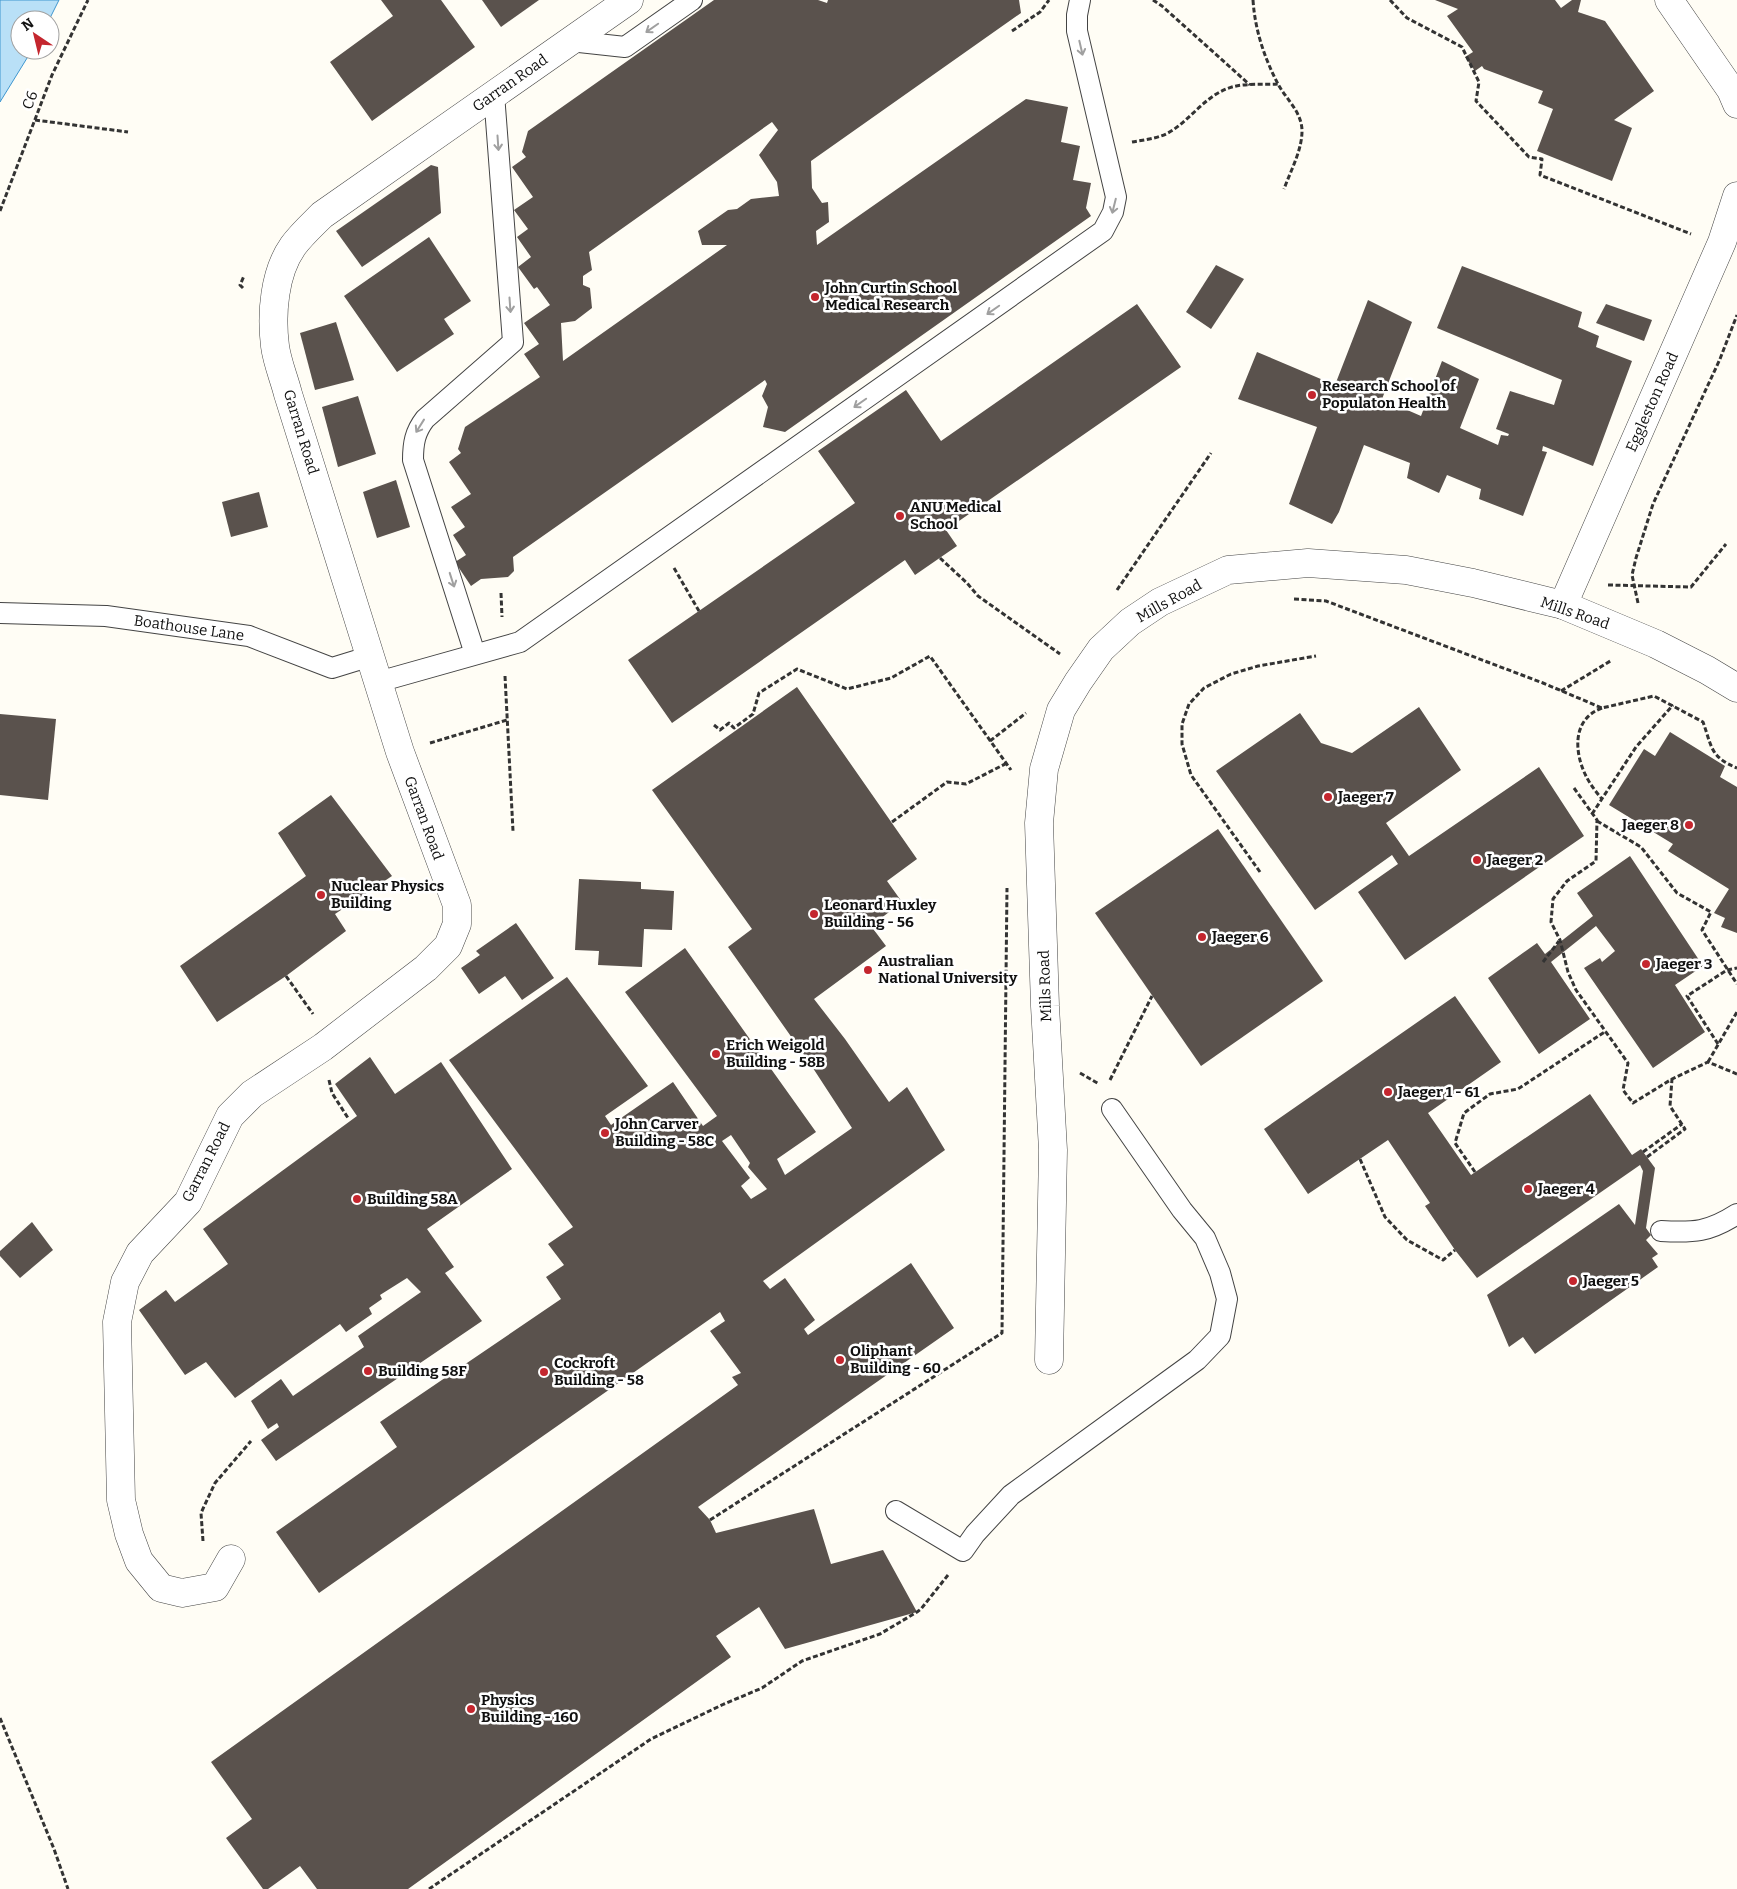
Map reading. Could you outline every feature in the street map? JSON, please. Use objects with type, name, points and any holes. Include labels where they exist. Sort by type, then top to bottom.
[{"type":"street","name":"Garran Road","points":[[215,1587],[182,1593],[161,1588],[139,1561],[130,1534],[121,1500],[118,1322],[125,1282],[140,1253],[188,1202],[230,1116],[252,1094],[323,1047],[426,968],[448,946],[457,924],[457,905],[400,752],[288,394],[275,346],[274,309],[276,286],[292,247],[322,216],[629,0]]},
{"type":"street","points":[[1669,0],[1732,90],[1737,104]]},
{"type":"street","name":"Eggleston Road","points":[[1563,606],[1722,242],[1737,196]]},
{"type":"street","name":"Mills Road","points":[[1049,1360],[1052,1150],[1039,823],[1044,769],[1061,710],[1101,649],[1130,622],[1160,602],[1228,570],[1308,563],[1406,570],[1473,583],[1563,606],[1656,644],[1737,688]]},
{"type":"street","points":[[215,1587],[231,1560]]},
{"type":"lane","points":[[570,41],[625,47],[692,0]]},
{"type":"lane","points":[[378,682],[520,642],[1103,231],[1113,212],[1116,197],[1077,31],[1077,15],[1080,0]]},
{"type":"lane","points":[[475,654],[413,460],[413,445],[417,430],[425,418],[513,342],[494,94]]},
{"type":"lane","name":"Boathouse Lane","points":[[0,613],[106,616],[249,636],[332,668],[370,656]]},
{"type":"lane","points":[[896,1511],[963,1551],[975,1534],[1011,1495],[1197,1360],[1220,1336],[1227,1299],[1220,1273],[1205,1238],[1182,1210],[1112,1109]]},
{"type":"lane","points":[[1661,1231],[1691,1233],[1719,1226],[1737,1214]]},
{"type":"path","name":"C6","points":[[0,211],[52,75],[88,0]]},
{"type":"path","points":[[1012,31],[1040,12],[1049,0]]},
{"type":"path","points":[[1153,0],[1251,85]]},
{"type":"path","points":[[1253,0],[1259,42],[1278,84],[1298,113],[1302,128],[1302,143],[1284,189]]},
{"type":"path","points":[[1390,0],[1406,18],[1462,47],[1479,82],[1476,101],[1529,157],[1542,159],[1540,175],[1699,238]]},
{"type":"path","points":[[1104,148],[1155,138],[1165,134],[1179,126],[1202,104],[1219,92],[1233,86],[1278,84]]},
{"type":"path","points":[[35,120],[128,132]]},
{"type":"path","points":[[245,292],[240,285],[247,270]]},
{"type":"path","points":[[1636,558],[1653,504],[1720,359],[1737,315]]},
{"type":"path","points":[[1116,592],[1211,453]]},
{"type":"path","points":[[1577,573],[1601,585],[1691,587],[1726,544]]},
{"type":"path","points":[[940,558],[978,596],[1062,655]]},
{"type":"path","points":[[671,564],[699,611]]},
{"type":"path","points":[[501,593],[513,831]]},
{"type":"path","points":[[1293,598],[1326,601],[1543,683],[1602,708]]},
{"type":"path","points":[[714,725],[720,730],[730,723],[734,728],[753,714],[759,692],[797,669],[847,689],[891,678],[930,656],[1016,777]]},
{"type":"path","points":[[1260,872],[1191,775],[1182,744],[1182,724],[1189,704],[1204,688],[1231,674],[1258,666],[1316,656]]},
{"type":"path","points":[[1602,799],[1586,777],[1578,755],[1577,740],[1581,724],[1596,710],[1654,696],[1703,722],[1714,754],[1725,763],[1737,768]]},
{"type":"path","points":[[1592,814],[1636,748],[1673,705]]},
{"type":"path","points":[[990,740],[1031,709]]},
{"type":"path","points":[[400,752],[507,720]]},
{"type":"path","points":[[892,822],[947,782],[966,784],[1006,763]]},
{"type":"path","points":[[1574,788],[1597,820],[1641,847],[1677,893],[1711,912],[1702,930],[1737,984]]},
{"type":"path","points":[[1597,820],[1596,862],[1567,881],[1553,898],[1551,922],[1560,940],[1568,972],[1576,990],[1628,1062],[1623,1090],[1633,1103],[1672,1079],[1708,1062],[1737,1012]]},
{"type":"path","points":[[710,1520],[1002,1333],[1007,879]]},
{"type":"path","points":[[1543,962],[1560,940]]},
{"type":"path","points":[[1718,1044],[1687,996],[1728,970],[1737,968]]},
{"type":"path","points":[[1106,1088],[1152,996]]},
{"type":"path","points":[[1475,1172],[1455,1143],[1464,1112],[1490,1094],[1518,1089],[1606,1031]]},
{"type":"path","points":[[1708,1062],[1737,1074]]},
{"type":"path","points":[[1647,1157],[1685,1129],[1670,1106],[1672,1079]]},
{"type":"path","points":[[1643,1152],[1682,1124]]},
{"type":"path","points":[[1360,1159],[1385,1217],[1407,1240],[1443,1260],[1455,1250]]},
{"type":"path","points":[[215,1587],[203,1539],[201,1513],[215,1483],[250,1440]]},
{"type":"path","points":[[430,1889],[651,1739],[762,1688],[802,1661],[880,1634],[917,1612],[943,1583],[963,1551]]},
{"type":"path","points":[[0,1718],[54,1849],[68,1889]]},
{"type":"water","points":[[0,0],[59,0],[54,10],[10,10],[10,60],[26,60],[0,102]]},
{"type":"building","points":[[381,0],[441,0],[475,47],[372,121],[330,62],[393,16]]},
{"type":"building","points":[[482,0],[539,0],[501,27]]},
{"type":"building","name":"John Curtin School Medical Research","points":[[714,0],[818,0],[827,3],[828,0],[1019,0],[1021,13],[811,161],[812,188],[822,203],[828,202],[829,222],[816,231],[817,245],[1026,99],[1068,107],[1061,142],[1080,146],[1073,180],[1091,183],[1086,208],[1091,216],[785,432],[763,427],[768,407],[762,396],[767,384],[765,380],[513,557],[514,571],[508,577],[481,579],[471,586],[455,562],[466,555],[453,535],[465,527],[451,507],[471,494],[449,462],[461,453],[458,449],[465,427],[540,377],[524,354],[539,344],[524,323],[550,305],[537,287],[534,289],[518,267],[531,257],[517,237],[528,229],[514,210],[533,197],[512,167],[526,157],[522,152],[528,131]],"holes":[[[772,122],[778,130],[759,155],[777,182],[779,196],[751,199],[737,209],[728,210],[698,231],[702,245],[727,245],[563,361],[561,323],[575,321],[592,308],[590,288],[583,285],[583,276],[592,270],[589,252]]]},
{"type":"building","points":[[1435,0],[1555,0],[1561,8],[1572,0],[1581,0],[1578,12],[1605,21],[1654,91],[1614,120],[1632,128],[1612,181],[1537,151],[1553,109],[1538,103],[1543,91],[1484,69],[1482,66],[1475,71],[1465,57],[1473,52],[1447,16],[1458,9]]},
{"type":"building","points":[[431,165],[438,167],[441,213],[362,267],[336,231]]},
{"type":"building","points":[[429,237],[471,301],[444,319],[454,334],[397,372],[344,296]]},
{"type":"building","points":[[1216,265],[1244,279],[1211,329],[1186,312]]},
{"type":"building","name":"Research School of Populaton Health","points":[[1462,266],[1582,312],[1578,327],[1599,336],[1596,347],[1632,361],[1593,466],[1543,446],[1542,451],[1547,452],[1523,516],[1479,499],[1481,489],[1447,475],[1439,493],[1407,478],[1410,463],[1364,445],[1339,512],[1332,524],[1289,504],[1317,427],[1238,399],[1257,352],[1335,385],[1368,300],[1412,322],[1382,399],[1421,416],[1442,361],[1479,379],[1460,428],[1498,445],[1501,435],[1508,436],[1509,434],[1496,429],[1510,391],[1554,405],[1562,380],[1437,328]]},
{"type":"building","name":"ANU Medical School","points":[[1137,304],[1181,367],[946,530],[957,546],[915,575],[905,560],[672,723],[628,660],[855,503],[818,451],[906,390],[941,441]]},
{"type":"building","points":[[1606,304],[1652,320],[1644,341],[1596,323]]},
{"type":"building","points":[[336,322],[354,380],[315,390],[300,333]]},
{"type":"building","points":[[358,396],[376,454],[338,467],[322,407]]},
{"type":"building","points":[[396,480],[410,527],[377,538],[363,492]]},
{"type":"building","points":[[259,492],[268,527],[231,537],[222,502]]},
{"type":"building","points":[[797,687],[917,859],[887,881],[902,902],[871,926],[886,946],[814,999],[845,1039],[889,1102],[907,1087],[945,1150],[763,1281],[770,1289],[785,1278],[815,1320],[804,1329],[808,1335],[911,1263],[954,1328],[698,1507],[710,1520],[716,1533],[814,1509],[831,1564],[883,1550],[917,1612],[785,1649],[759,1607],[716,1636],[731,1657],[408,1889],[317,1889],[300,1866],[268,1889],[263,1889],[226,1838],[252,1819],[211,1762],[738,1385],[732,1377],[741,1373],[710,1331],[725,1321],[720,1312],[319,1593],[276,1532],[397,1447],[380,1422],[561,1299],[546,1277],[564,1265],[548,1244],[573,1227],[449,1060],[567,977],[648,1086],[605,1116],[611,1125],[673,1082],[703,1126],[717,1116],[625,992],[685,948],[816,1132],[777,1159],[785,1175],[852,1128],[809,1062],[728,947],[752,929],[652,790]],"holes":[[[731,1135],[750,1163],[748,1167],[767,1189],[751,1199],[741,1186],[750,1178],[722,1141]]]},
{"type":"building","points":[[1419,707],[1461,770],[1386,823],[1409,856],[1539,767],[1584,836],[1405,960],[1358,892],[1398,864],[1392,855],[1315,910],[1216,771],[1300,713],[1321,743],[1352,753]]},
{"type":"building","points":[[0,714],[56,719],[48,800],[0,795]]},
{"type":"building","name":"Jaeger 8","points":[[1670,732],[1725,766],[1720,777],[1737,787],[1737,933],[1721,927],[1725,918],[1714,913],[1729,889],[1668,851],[1673,844],[1609,805],[1644,749],[1655,756]]},
{"type":"building","name":"Nuclear Physics Building","points":[[331,795],[392,876],[335,914],[346,931],[286,976],[217,1022],[180,966],[306,876],[278,833]]},
{"type":"building","name":"Jaeger 6","points":[[1218,829],[1323,981],[1201,1066],[1095,913]]},
{"type":"building","name":"Jaeger 3","points":[[1630,856],[1703,966],[1675,985],[1705,1032],[1653,1068],[1584,968],[1600,958],[1602,962],[1615,951],[1596,926],[1551,962],[1590,1019],[1539,1054],[1488,978],[1537,943],[1545,954],[1593,916],[1577,893]]},
{"type":"building","points":[[579,879],[641,882],[641,889],[674,891],[672,930],[644,929],[642,967],[598,965],[599,951],[575,950]]},
{"type":"building","points":[[516,923],[554,978],[522,1000],[505,976],[479,994],[461,968],[480,955],[476,951]]},
{"type":"building","points":[[1455,996],[1501,1062],[1428,1113],[1471,1175],[1590,1094],[1632,1155],[1641,1149],[1655,1168],[1646,1228],[1651,1235],[1646,1240],[1658,1254],[1652,1258],[1658,1267],[1535,1354],[1523,1337],[1509,1347],[1487,1295],[1619,1204],[1635,1225],[1643,1171],[1640,1165],[1477,1278],[1425,1206],[1430,1203],[1388,1140],[1308,1194],[1264,1129]]},
{"type":"building","name":"Building 58A","points":[[370,1057],[395,1094],[441,1062],[512,1169],[427,1229],[454,1267],[445,1273],[482,1321],[276,1461],[261,1440],[279,1427],[277,1423],[268,1429],[251,1401],[281,1379],[293,1396],[364,1347],[358,1336],[421,1292],[407,1278],[380,1295],[382,1299],[369,1308],[372,1314],[346,1332],[340,1324],[235,1398],[206,1362],[185,1375],[139,1310],[166,1290],[175,1302],[228,1264],[203,1229],[357,1116],[335,1084]]},
{"type":"building","points":[[32,1222],[53,1250],[20,1278],[0,1256],[0,1251]]},
{"type":"place","name":"John Curtin School Medical Research","points":[[815,297]]},
{"type":"place","name":"Research School of Populaton Health","points":[[1312,395]]},
{"type":"place","name":"ANU Medical School","points":[[900,516]]},
{"type":"place","name":"Jaeger 7","points":[[1328,797]]},
{"type":"place","name":"Jaeger 8","points":[[1689,825]]},
{"type":"place","name":"Jaeger 2","points":[[1477,860]]},
{"type":"place","name":"Nuclear Physics Building","points":[[321,895]]},
{"type":"place","name":"Leonard Huxley Building - 56","points":[[814,914]]},
{"type":"place","name":"Jaeger 6","points":[[1202,937]]},
{"type":"place","name":"Jaeger 3","points":[[1646,964]]},
{"type":"place","name":"Australian National University","points":[[868,970]]},
{"type":"place","name":"Erich Weigold Building - 58B","points":[[716,1054]]},
{"type":"place","name":"Jaeger 1 - 61","points":[[1388,1092]]},
{"type":"place","name":"John Carver Building - 58C","points":[[605,1133]]},
{"type":"place","name":"Jaeger 4","points":[[1528,1189]]},
{"type":"place","name":"Building 58A","points":[[357,1199]]},
{"type":"place","name":"Jaeger 5","points":[[1573,1281]]},
{"type":"place","name":"Oliphant Building - 60","points":[[840,1360]]},
{"type":"place","name":"Building 58F","points":[[368,1371]]},
{"type":"place","name":"Cockroft Building - 58","points":[[544,1372]]},
{"type":"place","name":"Physics Building - 160","points":[[471,1709]]}]
